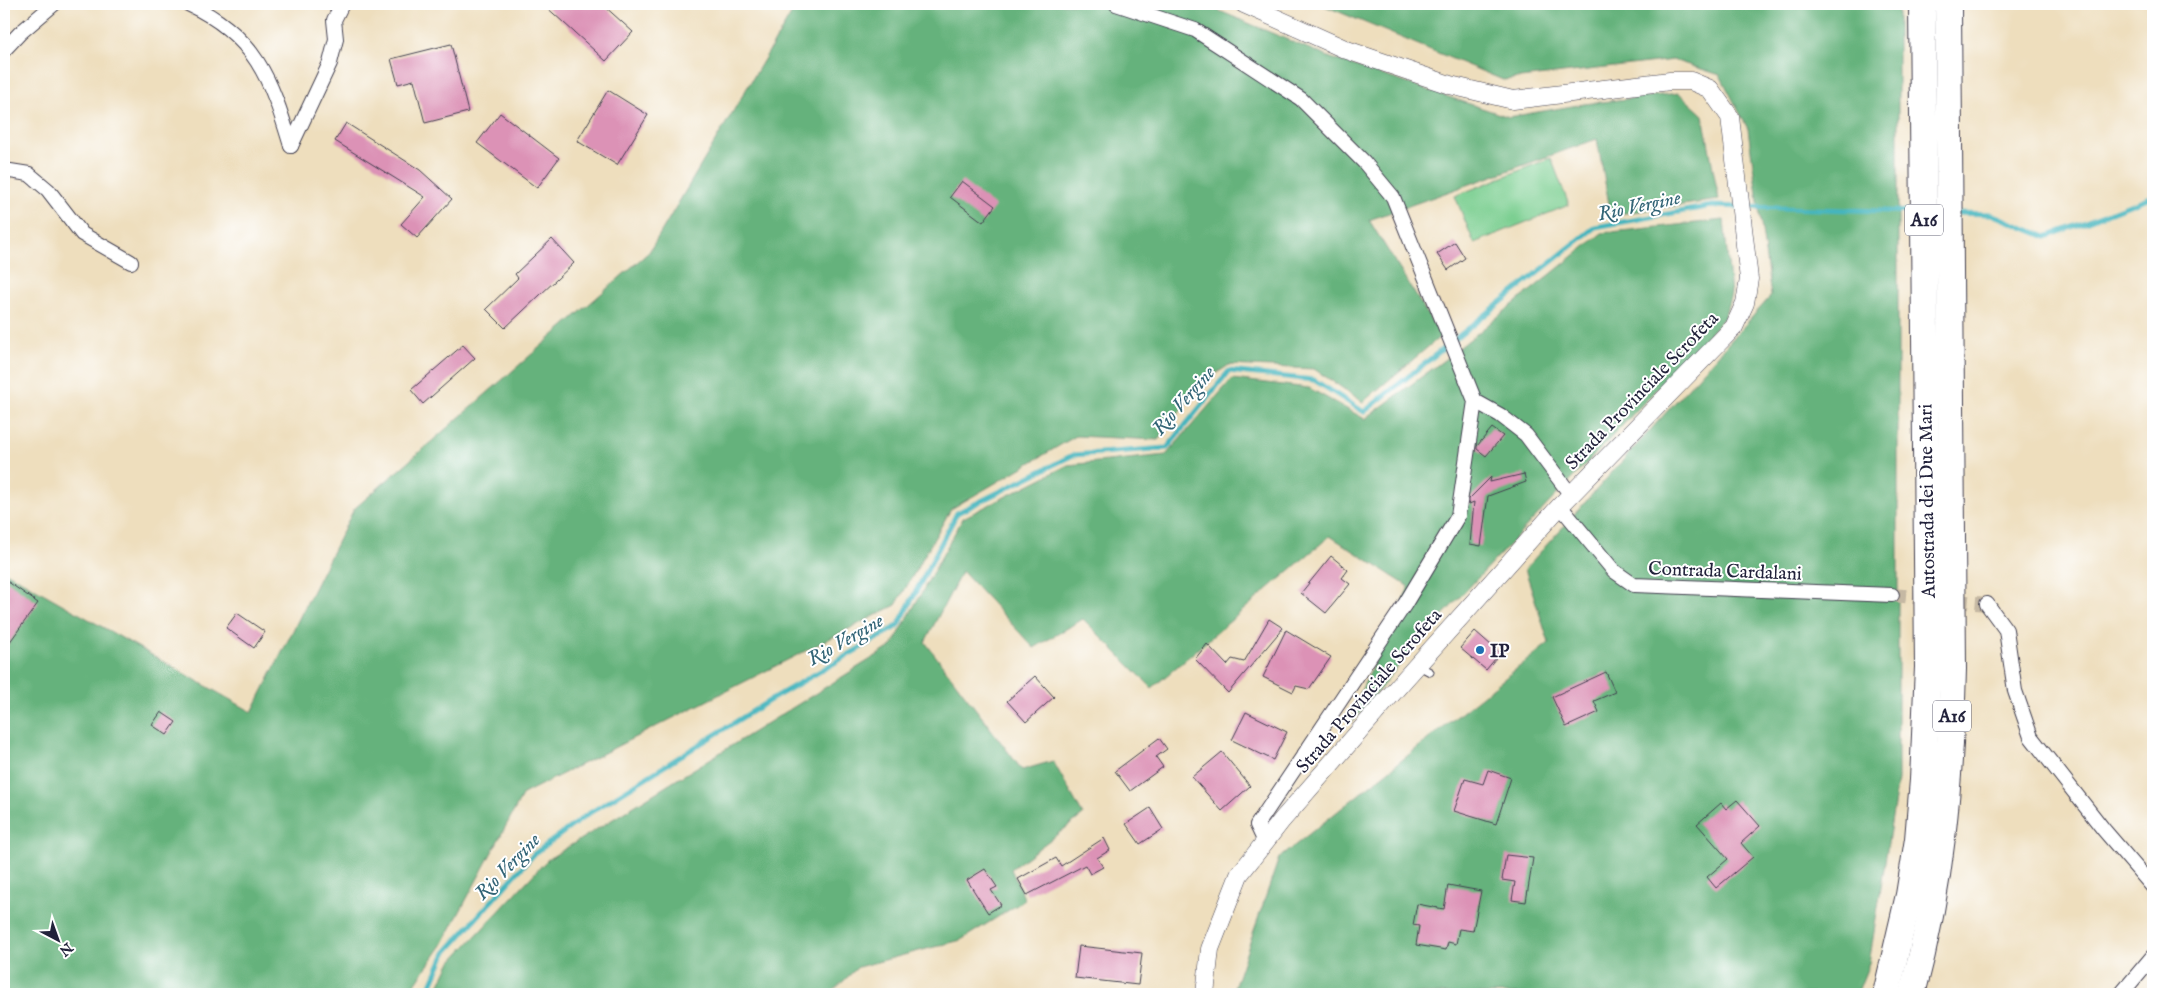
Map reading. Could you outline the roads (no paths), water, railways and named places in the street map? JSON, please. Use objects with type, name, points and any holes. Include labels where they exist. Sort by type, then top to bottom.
[{"type":"highway","name":"Autostrada dei Due Mari","points":[[1886,994],[1909,895],[1918,839],[1923,780],[1928,667],[1922,4]]},
{"type":"highway","name":"Autostrada dei Due Mari","points":[[1912,994],[1934,899],[1943,843],[1949,782],[1953,669],[1948,4]]},
{"type":"street","points":[[4,50],[54,4]]},
{"type":"street","points":[[188,4],[208,13],[238,36],[254,56],[271,86],[291,146],[330,63],[336,39],[334,20],[342,4]]},
{"type":"street","points":[[1116,4],[1195,30],[1301,99],[1364,162],[1394,197],[1475,401],[1458,516],[1405,604],[1257,825],[1265,842]]},
{"type":"street","name":"Strada Provinciale Scrofeta","points":[[1205,994],[1210,949],[1239,875],[1265,842],[1424,669],[1565,501],[1734,327],[1745,303],[1749,279],[1730,117],[1710,89],[1691,81],[1670,81],[1513,100],[1450,85],[1347,50],[1244,4]]},
{"type":"street","points":[[4,170],[29,174],[48,190],[82,234],[131,262]]},
{"type":"street","name":"Contrada Cardalani","points":[[1475,401],[1500,415],[1526,435],[1565,501],[1614,571],[1634,585],[1892,595]]},
{"type":"street","points":[[1988,604],[2006,630],[2015,691],[2031,737],[2104,830],[2153,887]]},
{"type":"street","points":[[2121,994],[2153,956]]},
{"type":"waterway","name":"Rio Vergine","points":[[1956,213],[1991,214],[2046,237],[2153,196]]},
{"type":"waterway","name":"Rio Vergine","points":[[427,994],[445,953],[534,854],[588,814],[772,699],[898,626],[957,513],[1073,455],[1167,448],[1229,371],[1314,380],[1364,412],[1595,227],[1712,206],[1918,212]]},
{"type":"tunnel","points":[[1892,595],[1987,604]]},
{"type":"place","name":"IP","points":[[1480,650]]}]
